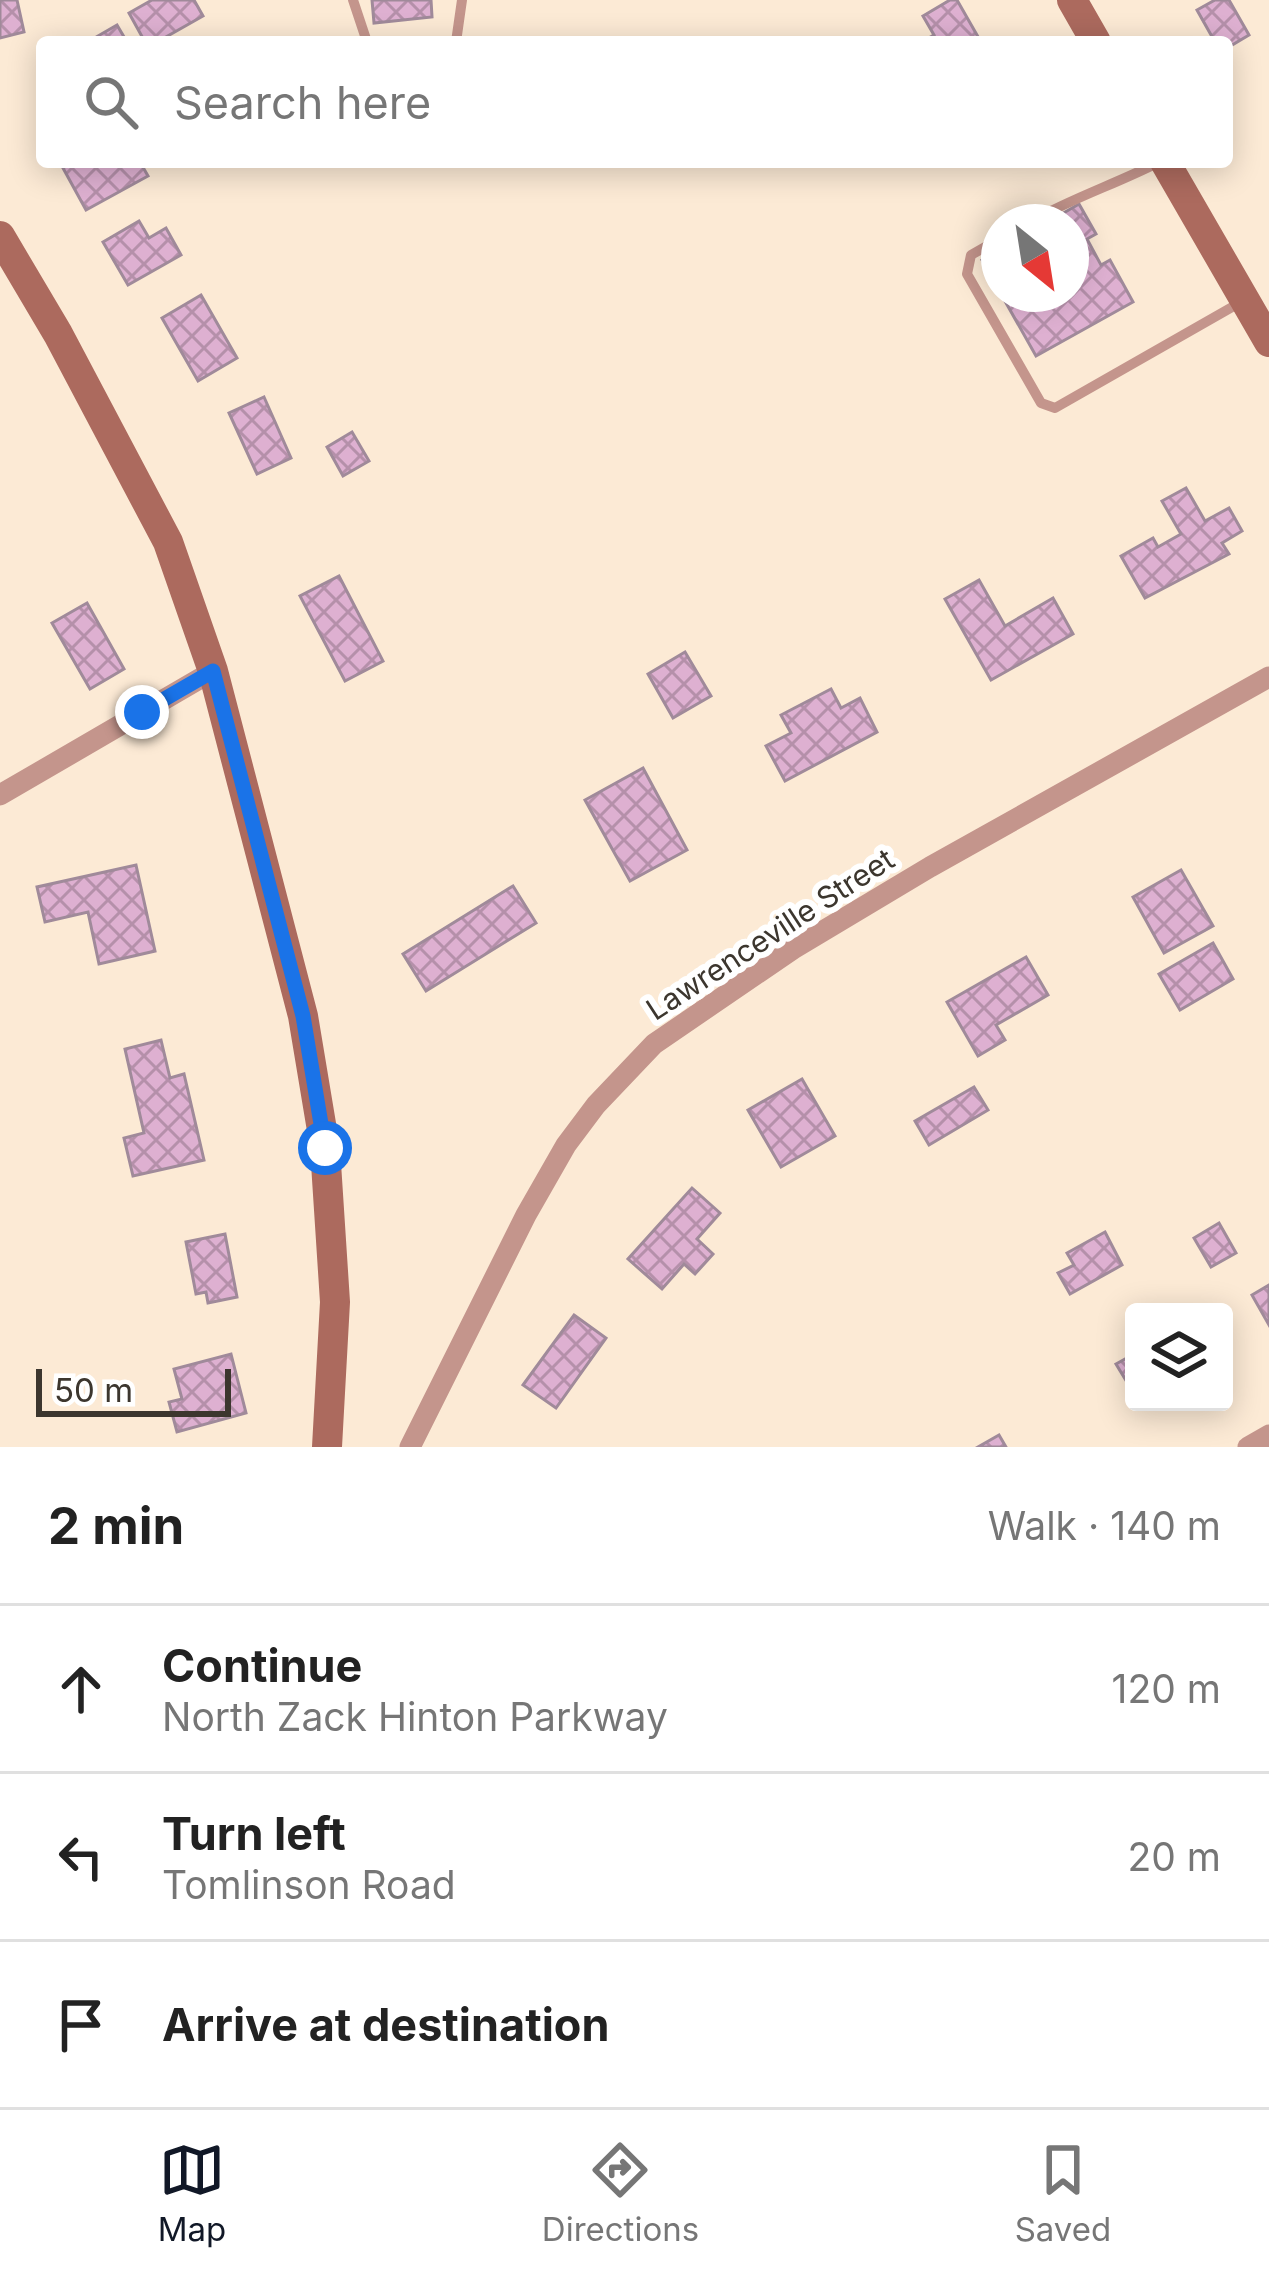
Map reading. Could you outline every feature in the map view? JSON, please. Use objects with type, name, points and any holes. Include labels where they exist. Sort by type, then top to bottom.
[{"type":"main road","points":[[1072,0],[1093,36]]},
{"type":"main road","points":[[1166,168],[1269,343]]},
{"type":"main road","points":[[0,236],[58,334],[168,542],[213,671],[303,1016],[321,1125],[334,1302],[327,1447]]},
{"type":"street","points":[[0,795],[213,671]]},
{"type":"street","name":"Lawrenceville Street","points":[[410,1447],[566,1145],[654,1044],[793,949],[930,867],[1269,677]]},
{"type":"street","points":[[1248,1447],[1269,1435]]},
{"type":"lane","points":[[353,0],[365,36]]},
{"type":"lane","points":[[457,36],[462,0]]},
{"type":"lane","points":[[1063,204],[1149,168]]},
{"type":"lane","points":[[981,249],[971,255],[968,274],[981,297]]},
{"type":"lane","points":[[990,312],[1041,403],[1055,408],[1244,300]]},
{"type":"building","points":[[0,0],[17,0],[24,32],[0,38]]},
{"type":"building","points":[[152,0],[194,0],[203,16],[168,36],[142,36],[129,13]]},
{"type":"building","points":[[372,0],[431,0],[432,17],[374,23]]},
{"type":"building","points":[[957,0],[978,36],[932,36],[923,16]]},
{"type":"building","points":[[1215,0],[1229,0],[1249,35],[1233,44],[1233,36],[1212,36],[1197,10]]},
{"type":"building","points":[[117,25],[123,36],[98,36]]},
{"type":"building","points":[[63,168],[143,168],[148,176],[86,210]]},
{"type":"building","points":[[139,221],[149,238],[166,228],[181,255],[128,285],[103,242]]},
{"type":"building","points":[[1089,243],[1101,265],[1110,260],[1133,302],[1036,356],[1011,312],[1089,312]]},
{"type":"building","points":[[201,295],[237,358],[198,381],[162,318]]},
{"type":"building","points":[[264,397],[291,458],[257,474],[229,413]]},
{"type":"building","points":[[352,432],[369,461],[343,476],[327,447]]},
{"type":"building","points":[[1186,488],[1205,521],[1229,508],[1242,531],[1222,543],[1229,554],[1145,598],[1121,556],[1153,538],[1158,547],[1181,534],[1162,501]]},
{"type":"building","points":[[339,576],[383,661],[345,681],[300,596]]},
{"type":"building","points":[[979,580],[1005,626],[1053,598],[1073,634],[991,680],[945,599]]},
{"type":"building","points":[[87,603],[124,669],[90,689],[52,623]]},
{"type":"building","points":[[685,652],[711,696],[673,718],[648,674]]},
{"type":"building","points":[[831,689],[841,708],[860,698],[877,732],[785,781],[766,746],[791,733],[781,715]]},
{"type":"building","points":[[643,768],[687,850],[630,881],[585,800]]},
{"type":"building","points":[[136,865],[155,951],[99,964],[88,912],[45,922],[37,887]]},
{"type":"building","points":[[1181,870],[1213,926],[1164,953],[1133,897]]},
{"type":"building","points":[[513,886],[536,923],[426,991],[403,954]]},
{"type":"building","points":[[1213,943],[1233,979],[1180,1010],[1159,974]]},
{"type":"building","points":[[1026,957],[1048,995],[996,1025],[1005,1040],[978,1056],[947,1002]]},
{"type":"building","points":[[161,1040],[170,1078],[184,1074],[204,1160],[133,1176],[124,1138],[144,1133],[125,1049]]},
{"type":"building","points":[[802,1079],[835,1136],[781,1167],[748,1110]]},
{"type":"building","points":[[974,1087],[988,1110],[929,1145],[915,1121]]},
{"type":"building","points":[[692,1188],[720,1213],[697,1239],[713,1254],[695,1274],[684,1264],[662,1289],[628,1259]]},
{"type":"building","points":[[1219,1223],[1236,1253],[1211,1267],[1194,1238]]},
{"type":"building","points":[[1105,1232],[1122,1265],[1070,1294],[1058,1273],[1074,1265],[1067,1253]]},
{"type":"building","points":[[225,1234],[237,1297],[208,1303],[206,1292],[196,1294],[186,1242]]},
{"type":"building","points":[[1269,1285],[1269,1325],[1252,1295]]},
{"type":"building","points":[[574,1315],[606,1338],[556,1408],[523,1385]]},
{"type":"building","points":[[231,1354],[246,1413],[177,1432],[169,1402],[182,1399],[174,1369]]},
{"type":"building","points":[[999,1435],[1006,1447],[978,1447]]},
{"type":"route","points":[[142,712],[213,671],[303,1016],[325,1148]]}]
